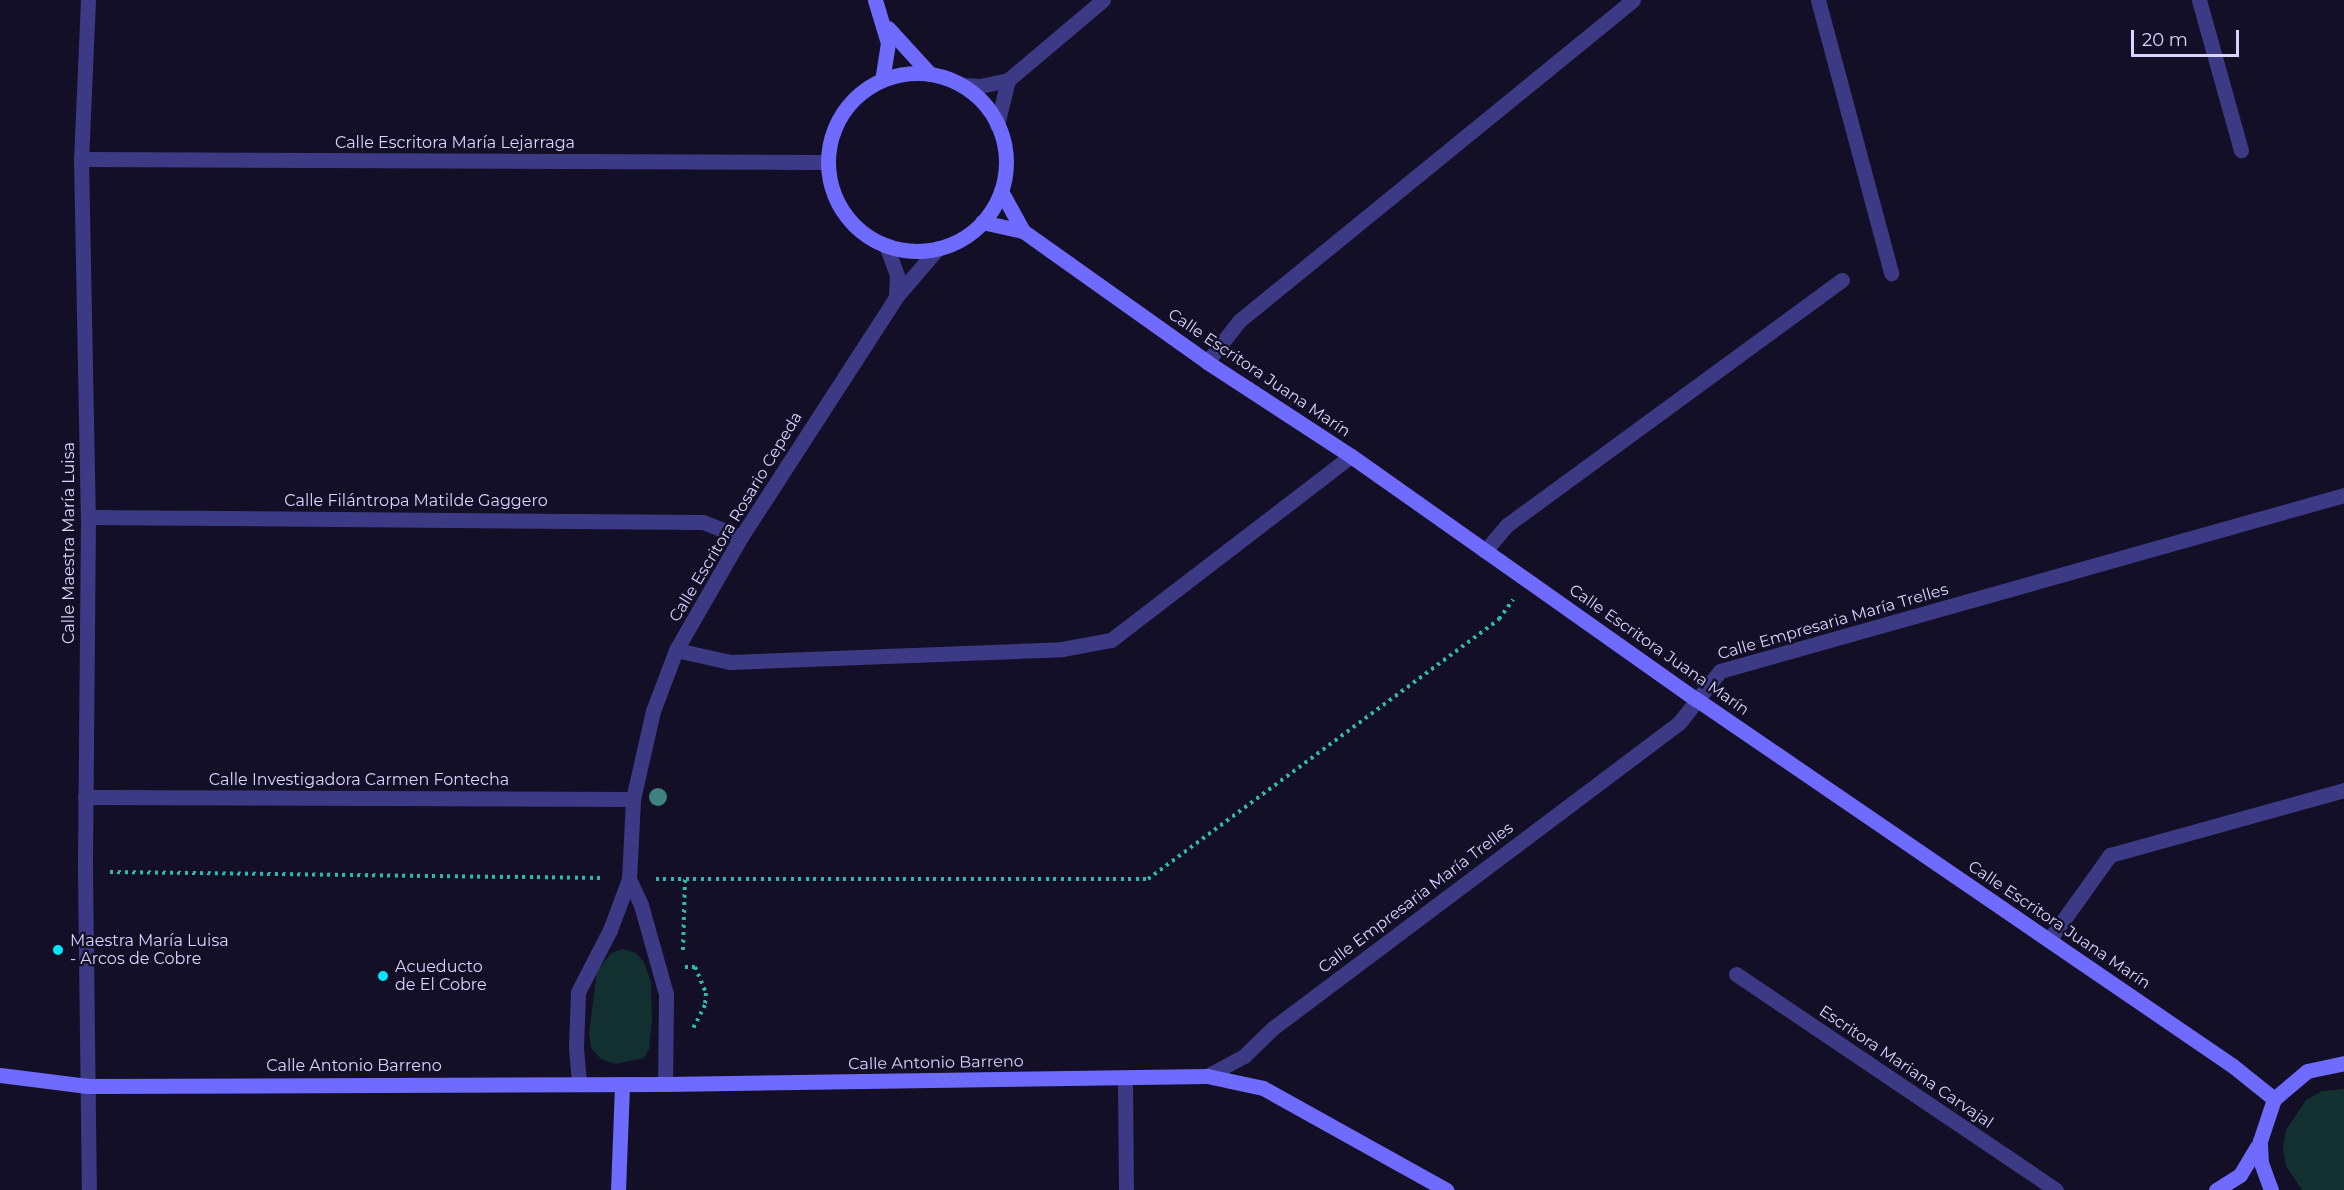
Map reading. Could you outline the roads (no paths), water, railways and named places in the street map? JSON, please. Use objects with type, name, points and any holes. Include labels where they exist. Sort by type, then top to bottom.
[{"type":"street","name":"Calle Maestra María Luisa","points":[[88,0],[81,159],[88,517],[85,872],[89,1190]]},
{"type":"street","points":[[875,0],[883,20],[888,43],[882,80]]},
{"type":"street","points":[[962,85],[1008,80],[1103,0]]},
{"type":"street","points":[[1207,362],[1239,321],[1633,0]]},
{"type":"street","points":[[1818,0],[1891,273]]},
{"type":"street","points":[[2199,0],[2241,150]]},
{"type":"street","points":[[883,20],[910,57],[930,74]]},
{"type":"street","points":[[902,74],[930,74],[962,85],[982,101],[997,125],[1005,153],[1001,191],[982,222],[969,234],[938,248],[912,250],[886,245],[863,232],[844,212],[833,189],[828,162],[838,122],[849,104],[882,80],[902,74]]},
{"type":"street","points":[[997,125],[1008,80]]},
{"type":"street","name":"Calle Escritora María Lejarraga","points":[[81,159],[828,162]]},
{"type":"street","points":[[1001,191],[1023,231]]},
{"type":"street","points":[[982,222],[1023,231]]},
{"type":"street","name":"Calle Escritora Juana Marín","points":[[1023,231],[1207,362],[1350,456],[1696,699],[2233,1066],[2274,1100]]},
{"type":"street","points":[[886,245],[897,276],[896,297]]},
{"type":"street","name":"Calle Escritora Rosario Cepeda","points":[[629,879],[633,799],[653,711],[676,650],[741,537],[896,297],[938,248]]},
{"type":"street","points":[[1485,551],[1508,525],[1842,280]]},
{"type":"street","points":[[676,650],[730,662],[1062,649],[1111,640],[1350,456]]},
{"type":"street","name":"Calle Empresaria María Trelles","points":[[1207,1076],[1244,1056],[1273,1028],[1679,723],[1720,671],[2344,495]]},
{"type":"street","name":"Calle Filántropa Matilde Gaggero","points":[[88,517],[703,522],[741,537]]},
{"type":"street","points":[[2049,940],[2110,855],[2344,790]]},
{"type":"street","name":"Calle Investigadora Carmen Fontecha","points":[[85,797],[633,799]]},
{"type":"street","points":[[629,879],[662,974],[665,1084]]},
{"type":"street","points":[[579,1082],[576,1047],[578,992],[610,930],[629,879]]},
{"type":"street","name":"Escritora Mariana Carvajal","points":[[1736,975],[2056,1190]]},
{"type":"street","points":[[2216,1190],[2240,1175],[2250,1165],[2260,1141],[2264,1119],[2274,1100],[2307,1071],[2344,1063]]},
{"type":"street","name":"Calle Antonio Barreno","points":[[0,1075],[87,1086],[1125,1080],[1207,1076],[1263,1088],[1446,1190]]},
{"type":"street","points":[[1125,1080],[1126,1190]]},
{"type":"street","points":[[618,1190],[622,1084]]},
{"type":"street","points":[[2260,1141],[2261,1163],[2271,1190]]},
{"type":"place","name":"Maestra María Luisa - Arcos de Cobre","points":[[58,950]]},
{"type":"place","name":"Acueducto de El Cobre","points":[[383,976]]}]
